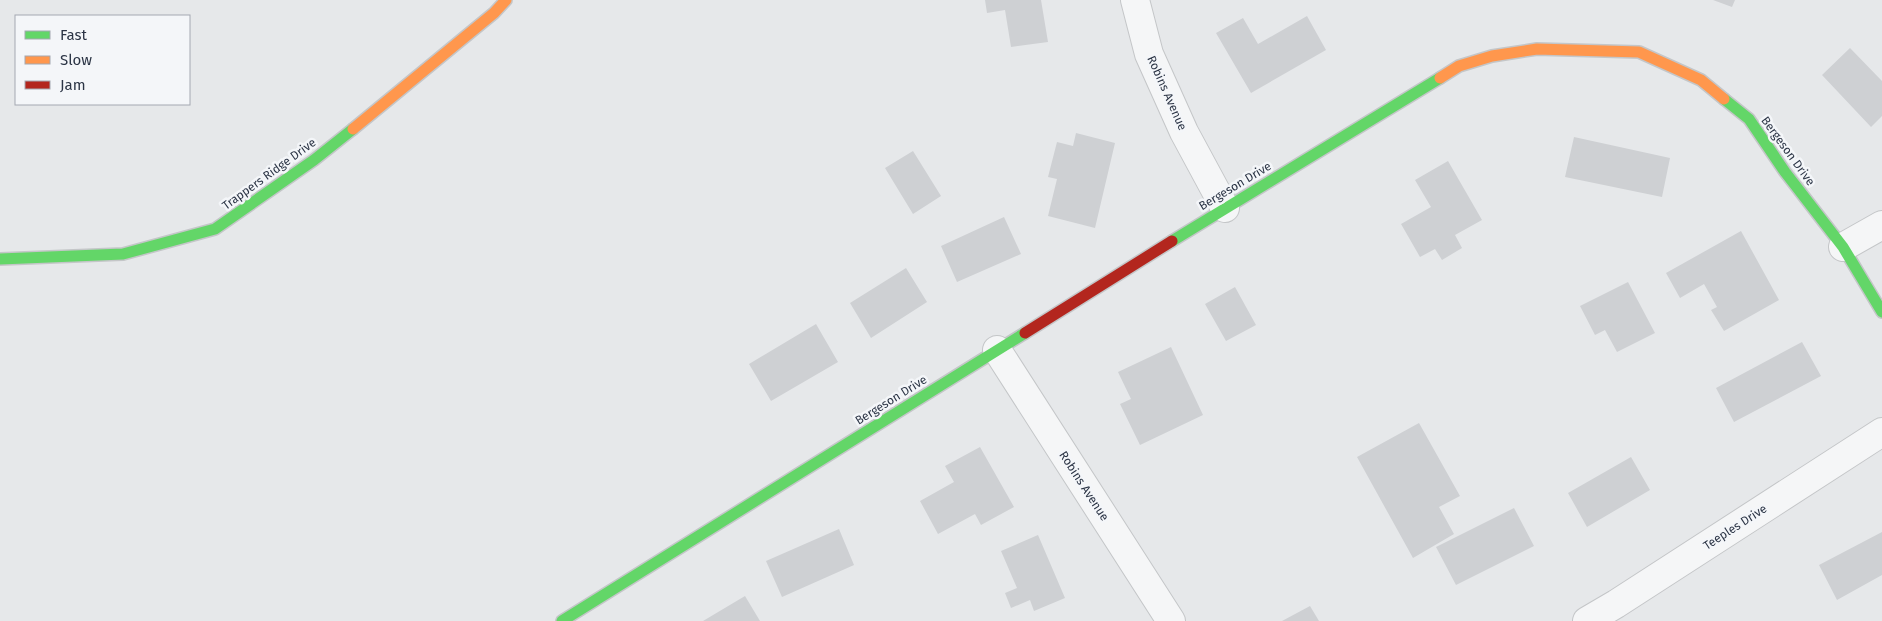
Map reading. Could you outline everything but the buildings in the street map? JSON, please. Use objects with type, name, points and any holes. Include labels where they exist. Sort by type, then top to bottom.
[{"type":"street","name":"Trappers Ridge Drive","points":[[0,259],[123,254],[215,229],[314,160],[494,13],[506,0]]},
{"type":"street","name":"Robins Avenue","points":[[1135,0],[1149,54],[1184,132],[1225,208]]},
{"type":"street","name":"Bergeson Drive","points":[[562,621],[1225,208],[1459,66],[1492,56],[1537,49],[1639,52],[1701,80],[1749,119],[1785,172],[1843,247],[1882,312]]},
{"type":"street","points":[[1843,247],[1882,225]]},
{"type":"street","name":"Robins Avenue","points":[[997,350],[1170,621]]},
{"type":"street","name":"Teeples Drive","points":[[1587,621],[1625,599],[1882,432]]},
{"type":"traffic: fast","points":[[1172,241],[1440,78]]},
{"type":"traffic: fast","points":[[1724,99],[1749,119],[1785,172],[1843,247],[1882,312]]},
{"type":"traffic: fast","points":[[0,259],[123,254],[215,229],[314,160],[353,129]]},
{"type":"traffic: fast","points":[[562,621],[1025,333]]},
{"type":"traffic: slow","points":[[353,129],[494,13],[506,0]]},
{"type":"traffic: slow","points":[[1440,78],[1459,66],[1492,56],[1537,49],[1639,52],[1701,80],[1724,99]]},
{"type":"traffic: jam","points":[[1025,333],[1172,241]]}]
